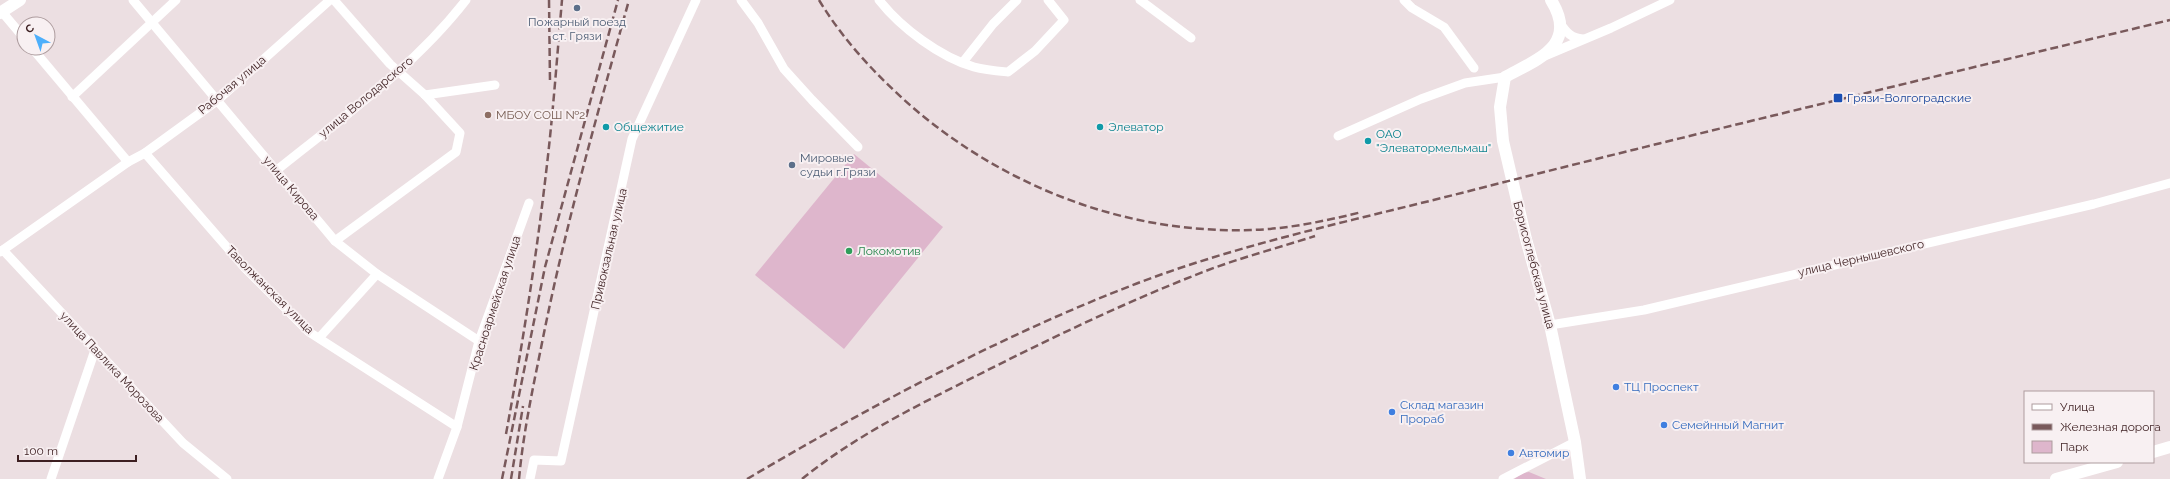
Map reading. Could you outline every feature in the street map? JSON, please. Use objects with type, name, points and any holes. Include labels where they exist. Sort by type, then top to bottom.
[{"type":"street","points":[[16,29],[1,13],[20,0]]},
{"type":"street","name":"улица Кирова","points":[[133,0],[335,241],[377,274],[479,341]]},
{"type":"street","points":[[72,97],[176,0]]},
{"type":"street","name":"Рабочая улица","points":[[2,251],[128,162],[145,153],[218,100],[330,0]]},
{"type":"street","points":[[334,0],[398,73],[425,95],[460,133],[456,152],[335,241]]},
{"type":"street","name":"улица Володарского","points":[[277,170],[398,73],[455,14],[466,0]]},
{"type":"street","name":"Привокзальная улица","points":[[530,479],[534,460],[561,461],[632,139],[696,0]]},
{"type":"street","points":[[741,0],[758,23],[784,69],[858,147]]},
{"type":"street","points":[[879,0],[888,12],[936,51],[974,67],[1008,72],[1035,51],[1064,20],[1048,0]]},
{"type":"street","points":[[963,62],[993,24],[1017,0]]},
{"type":"street","points":[[1140,0],[1191,38]]},
{"type":"street","points":[[1404,0],[1412,8],[1444,27],[1474,68]]},
{"type":"street","points":[[1546,55],[1558,41],[1560,23],[1557,10],[1551,0]]},
{"type":"street","points":[[1338,136],[1421,99],[1465,83],[1505,77],[1546,55],[1670,0]]},
{"type":"street","points":[[1560,23],[1567,34],[1575,38],[1584,38]]},
{"type":"street","points":[[39,56],[128,162]]},
{"type":"street","name":"Борисоглебская улица","points":[[1505,77],[1500,107],[1503,141],[1526,239],[1550,325],[1576,446]]},
{"type":"street","points":[[425,95],[495,85]]},
{"type":"street","name":"Таволжанская улица","points":[[145,153],[245,268],[309,332],[457,427]]},
{"type":"street","name":"улица Чернышевского","points":[[1550,325],[1644,310],[2094,204],[2170,183]]},
{"type":"street","name":"Красноармейская улица","points":[[438,479],[457,427],[479,341],[529,203]]},
{"type":"street","name":"улица Павлика Морозова","points":[[2,251],[184,443],[227,479]]},
{"type":"street","points":[[319,338],[377,274]]},
{"type":"street","points":[[51,479],[95,350]]},
{"type":"street","points":[[1503,479],[1576,446]]},
{"type":"street","points":[[1576,446],[1580,479]]},
{"type":"street","points":[[1576,446],[1588,479]]},
{"type":"street","points":[[2154,452],[2170,447]]},
{"type":"street","points":[[2056,479],[2113,463]]},
{"type":"green space","name":"Локомотив","points":[[854,154],[943,227],[844,349],[755,275]]},
{"type":"green space","points":[[1529,472],[1546,479],[1514,479],[1523,473]]},
{"type":"railway","points":[[549,0],[550,82]]},
{"type":"railway","points":[[506,434],[518,369],[538,238],[551,130],[562,0]]},
{"type":"railway","points":[[502,479],[545,267],[618,0]]},
{"type":"railway","points":[[519,479],[531,397],[560,260],[629,0]]},
{"type":"railway","points":[[819,0],[828,15],[849,43],[885,82],[911,106],[947,135],[986,160],[1027,182],[1069,200],[1113,214],[1158,224],[1204,229],[1251,230],[1279,228],[1362,212]]},
{"type":"railway","points":[[747,479],[842,424],[988,348],[1087,303],[1179,268],[1262,243],[1346,221],[1734,125],[2170,20]]},
{"type":"railway","points":[[802,479],[822,463],[887,422],[955,386],[1061,334],[1117,308],[1203,272],[1315,236]]},
{"type":"railway","points":[[511,479],[523,406]]},
{"type":"place","name":"Пожарный поезд ст. Грязи","points":[[577,8]]},
{"type":"place","name":"Грязи-Волгоградские","points":[[1838,98]]},
{"type":"place","name":"МБОУ СОШ №2","points":[[488,115]]},
{"type":"place","name":"Общежитие","points":[[606,127]]},
{"type":"place","name":"Элеватор","points":[[1100,127]]},
{"type":"place","name":"ОАО \"Элеватормельмаш\"","points":[[1368,141]]},
{"type":"place","name":"Мировые судьи г.Грязи","points":[[792,165]]},
{"type":"place","name":"Локомотив","points":[[849,251]]},
{"type":"place","name":"ТЦ Проспект","points":[[1616,387]]},
{"type":"place","name":"Склад магазин Прораб","points":[[1392,412]]},
{"type":"place","name":"Семейнный Магнит","points":[[1664,425]]},
{"type":"place","name":"Автомир","points":[[1511,453]]}]
